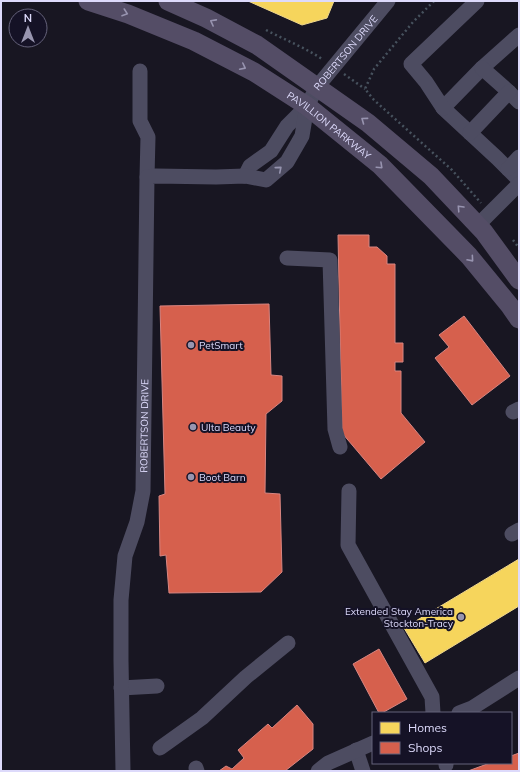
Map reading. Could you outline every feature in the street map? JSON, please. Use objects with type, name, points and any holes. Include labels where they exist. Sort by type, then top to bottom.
[{"type":"main road","name":"PAVILLION PARKWAY","points":[[88,1],[128,14],[194,42],[254,72],[307,106],[380,165],[469,256],[519,319]]},
{"type":"main road","points":[[168,1],[206,18],[257,45],[368,122],[484,219],[484,232],[519,280]]},
{"type":"street","name":"ROBERTSON DRIVE","points":[[245,176],[250,166],[271,151],[287,126],[307,106],[317,87],[388,1]]},
{"type":"street","points":[[477,1],[412,64],[443,108],[519,180]]},
{"type":"street","points":[[443,108],[482,68],[519,34]]},
{"type":"street","points":[[470,133],[514,97],[482,68]]},
{"type":"street","points":[[140,71],[140,121],[148,137],[146,176]]},
{"type":"street","name":"ROBERTSON DRIVE","points":[[123,771],[121,600],[125,556],[137,522],[143,491],[146,176],[245,176],[266,180],[287,162],[302,136],[307,106]]},
{"type":"street","points":[[508,169],[519,157]]},
{"type":"street","points":[[484,219],[519,184]]},
{"type":"street","points":[[287,258],[330,260],[335,429],[340,447]]},
{"type":"street","points":[[349,491],[348,545],[432,697],[433,712]]},
{"type":"street","points":[[160,748],[202,718],[246,677],[288,643]]},
{"type":"street","points":[[462,712],[472,708],[519,678]]},
{"type":"street","points":[[121,688],[157,686]]},
{"type":"street","points":[[318,771],[328,762],[372,743]]},
{"type":"street","points":[[356,750],[363,771]]},
{"type":"path","points":[[365,89],[374,69],[413,22],[434,1]]},
{"type":"path","points":[[266,29],[310,51],[365,89],[374,100],[452,170],[484,219]]},
{"type":"path","points":[[509,236],[519,248]]},
{"type":"building: Homes","points":[[248,1],[334,1],[327,18],[302,25]]},
{"type":"building: Homes","name":"Extended Stay America Stockton-Tracy","points":[[519,559],[519,606],[425,663],[404,628]]},
{"type":"building: Shops","points":[[338,235],[369,235],[369,247],[377,247],[387,256],[387,264],[395,264],[395,343],[403,343],[403,362],[395,362],[395,371],[401,371],[401,413],[425,442],[381,479],[342,433]]},
{"type":"building: Shops","points":[[269,304],[271,375],[282,376],[282,401],[266,414],[265,493],[280,494],[282,572],[261,592],[169,593],[166,555],[160,556],[159,496],[165,494],[160,306]]},
{"type":"building: Shops","points":[[464,316],[510,376],[472,405],[435,358],[449,347],[439,335]]},
{"type":"building: Shops","points":[[379,649],[407,699],[384,712],[378,712],[353,664]]},
{"type":"building: Shops","points":[[297,705],[313,724],[313,749],[285,771],[219,771],[226,766],[232,769],[244,758],[238,750],[268,724],[272,728]]},
{"type":"building: Shops","points":[[519,753],[519,771],[468,771],[487,764],[512,764],[512,756]]},
{"type":"place","name":"PetSmart","points":[[191,345]]},
{"type":"place","name":"Ulta Beauty","points":[[193,427]]},
{"type":"place","name":"Boot Barn","points":[[191,477]]},
{"type":"place","name":"Extended Stay America Stockton-Tracy","points":[[461,617]]}]
